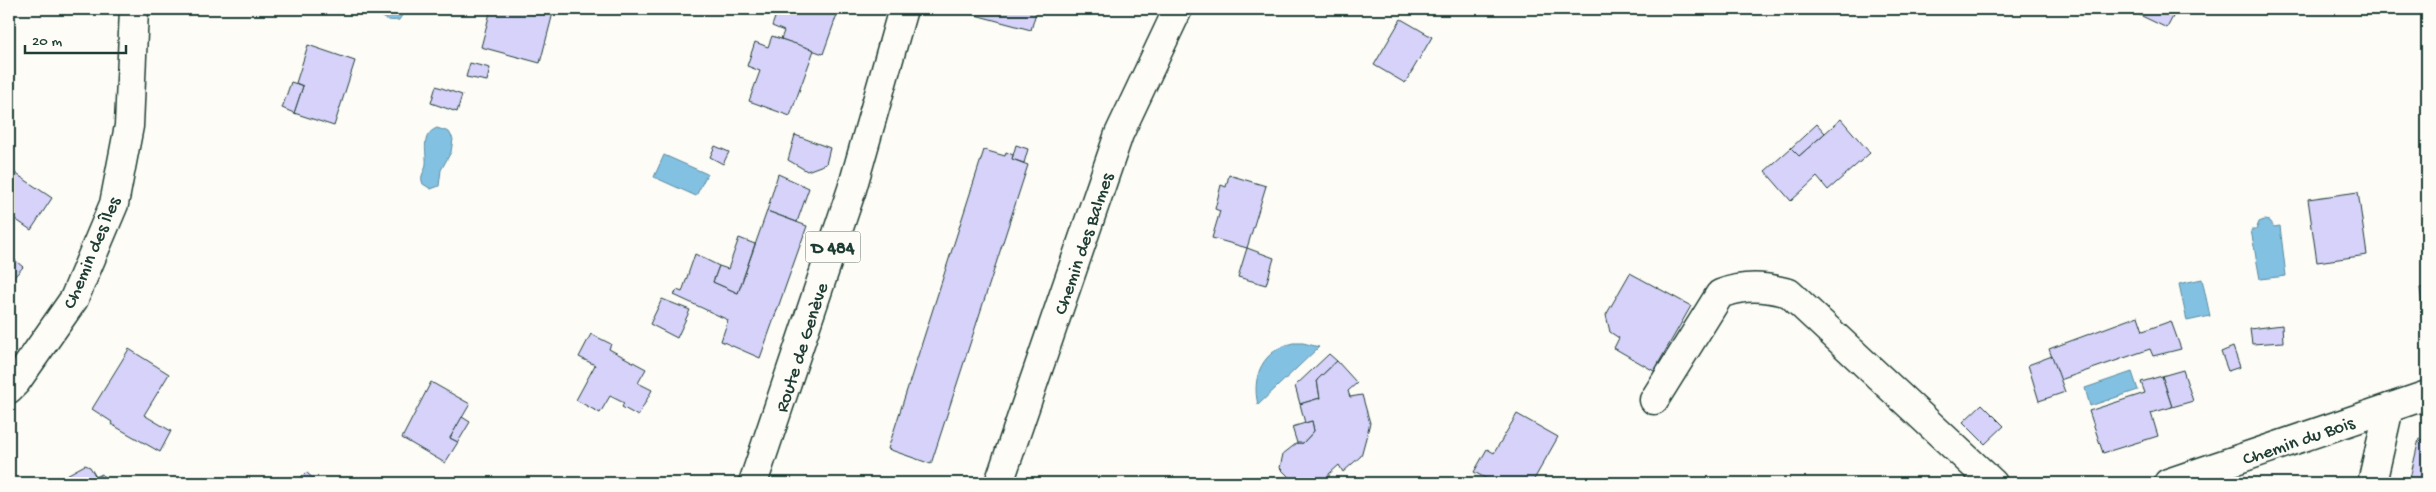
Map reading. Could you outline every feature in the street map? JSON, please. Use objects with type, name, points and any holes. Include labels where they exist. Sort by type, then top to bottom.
[{"type":"street","name":"Chemin des Îles","points":[[9,389],[16,382],[74,298],[114,204],[130,126],[134,9]]},
{"type":"street","name":"Route de Genève","points":[[753,483],[852,189],[903,9]]},
{"type":"street","name":"Chemin des Balmes","points":[[999,483],[1119,134],[1178,9]]},
{"type":"street","points":[[1654,400],[1720,294],[1750,286],[1769,287],[1790,293],[1993,483]]},
{"type":"street","name":"Chemin du Bois","points":[[2168,483],[2427,395]]},
{"type":"street","points":[[2372,483],[2389,408]]},
{"type":"water","points":[[375,9],[406,9],[399,20],[391,20],[385,19]]},
{"type":"water","points":[[437,128],[449,132],[453,139],[451,152],[441,170],[439,186],[431,189],[423,184],[422,176],[426,164],[426,139]]},
{"type":"water","points":[[664,155],[707,174],[696,196],[654,177]]},
{"type":"water","points":[[2269,221],[2274,227],[2280,226],[2286,276],[2260,279],[2251,230],[2256,230],[2259,222]]},
{"type":"water","points":[[2202,279],[2210,316],[2187,321],[2179,284]]},
{"type":"water","points":[[1303,343],[1319,347],[1258,405],[1256,384],[1262,366],[1274,352],[1283,346]]},
{"type":"water","points":[[2132,372],[2138,390],[2090,406],[2085,388]]},
{"type":"building","points":[[491,9],[554,9],[540,63],[481,47]]},
{"type":"building","points":[[778,9],[839,9],[823,54],[781,39],[784,31],[772,26]]},
{"type":"building","points":[[953,9],[1037,9],[1031,30]]},
{"type":"building","points":[[2127,9],[2177,9],[2167,28]]},
{"type":"building","points":[[1401,19],[1432,37],[1405,83],[1374,65]]},
{"type":"building","points":[[772,36],[814,50],[790,116],[749,101],[760,71],[747,66],[755,42],[768,47]]},
{"type":"building","points":[[308,45],[355,61],[334,126],[294,113],[303,86],[296,83]]},
{"type":"building","points":[[470,63],[490,68],[487,81],[466,77]]},
{"type":"building","points":[[291,82],[303,86],[294,113],[282,108]]},
{"type":"building","points":[[436,86],[462,95],[457,112],[431,103]]},
{"type":"building","points":[[1841,119],[1870,153],[1828,190],[1817,177],[1791,201],[1765,171],[1791,148],[1799,156]]},
{"type":"building","points":[[1817,124],[1825,133],[1799,156],[1791,148]]},
{"type":"building","points":[[795,135],[830,148],[826,164],[807,171],[788,160]]},
{"type":"building","points":[[1016,145],[1028,149],[1024,163],[1012,159]]},
{"type":"building","points":[[715,146],[729,152],[723,164],[710,157]]},
{"type":"building","points":[[984,150],[1005,156],[1006,152],[1013,155],[1012,159],[1028,165],[931,464],[888,449]]},
{"type":"building","points":[[9,169],[52,198],[31,230],[9,215]]},
{"type":"building","points":[[778,174],[809,188],[797,222],[767,211]]},
{"type":"building","points":[[1229,175],[1266,186],[1247,248],[1212,238],[1220,211],[1215,209],[1221,185],[1226,187]]},
{"type":"building","points":[[2358,192],[2367,255],[2317,262],[2308,199]]},
{"type":"building","points":[[767,211],[807,226],[760,358],[721,341],[728,320],[674,295],[677,290],[682,292],[695,254],[719,266],[713,282],[738,293]]},
{"type":"building","points":[[739,238],[755,244],[738,293],[713,282],[719,266],[728,269]]},
{"type":"building","points":[[1247,248],[1274,258],[1266,285],[1238,277]]},
{"type":"building","points":[[9,255],[23,267],[9,283]]},
{"type":"building","points":[[1630,273],[1691,306],[1654,371],[1614,348],[1619,338],[1610,332],[1606,315]]},
{"type":"building","points":[[2427,287],[2427,326],[2425,326],[2420,288]]},
{"type":"building","points":[[662,299],[690,310],[677,338],[650,324]]},
{"type":"building","points":[[2138,316],[2143,331],[2171,321],[2181,349],[2153,356],[2150,349],[2060,380],[2049,349]]},
{"type":"building","points":[[2282,325],[2283,342],[2252,344],[2250,329]]},
{"type":"building","points":[[591,334],[611,344],[609,349],[646,369],[638,383],[652,390],[638,416],[622,407],[624,403],[610,396],[600,413],[576,400],[595,365],[579,357]]},
{"type":"building","points":[[2233,347],[2240,367],[2228,371],[2221,352]]},
{"type":"building","points":[[129,349],[169,374],[144,415],[171,431],[160,452],[111,424],[112,422],[92,409]]},
{"type":"building","points":[[1329,354],[1337,361],[1317,380],[1320,398],[1300,404],[1295,386]]},
{"type":"building","points":[[2052,356],[2065,392],[2039,401],[2028,365]]},
{"type":"building","points":[[1337,361],[1357,383],[1348,391],[1350,397],[1362,395],[1370,423],[1361,456],[1343,472],[1339,465],[1329,474],[1329,483],[1295,483],[1280,468],[1283,454],[1297,443],[1303,443],[1314,431],[1312,421],[1305,423],[1300,404],[1320,398],[1317,380]]},
{"type":"building","points":[[2183,370],[2193,401],[2172,407],[2162,376]]},
{"type":"building","points":[[2162,376],[2172,407],[2151,413],[2158,436],[2103,453],[2089,411],[2145,393],[2141,382]]},
{"type":"building","points":[[431,382],[470,404],[450,438],[458,442],[445,463],[402,438]]},
{"type":"building","points":[[1982,404],[2004,426],[1985,444],[1963,422]]},
{"type":"building","points":[[1517,414],[1558,437],[1532,483],[1495,483],[1474,472],[1487,449],[1494,453]]},
{"type":"building","points":[[462,417],[470,422],[458,442],[450,438]]},
{"type":"building","points":[[1312,421],[1314,431],[1303,443],[1297,443],[1292,427]]},
{"type":"building","points":[[2419,439],[2427,441],[2427,483],[2409,483]]},
{"type":"building","points":[[85,465],[90,467],[96,477],[85,483],[62,483],[63,477]]},
{"type":"building","points":[[306,472],[318,483],[295,483]]},
{"type":"building","points":[[102,474],[107,483],[85,483],[96,477]]}]
